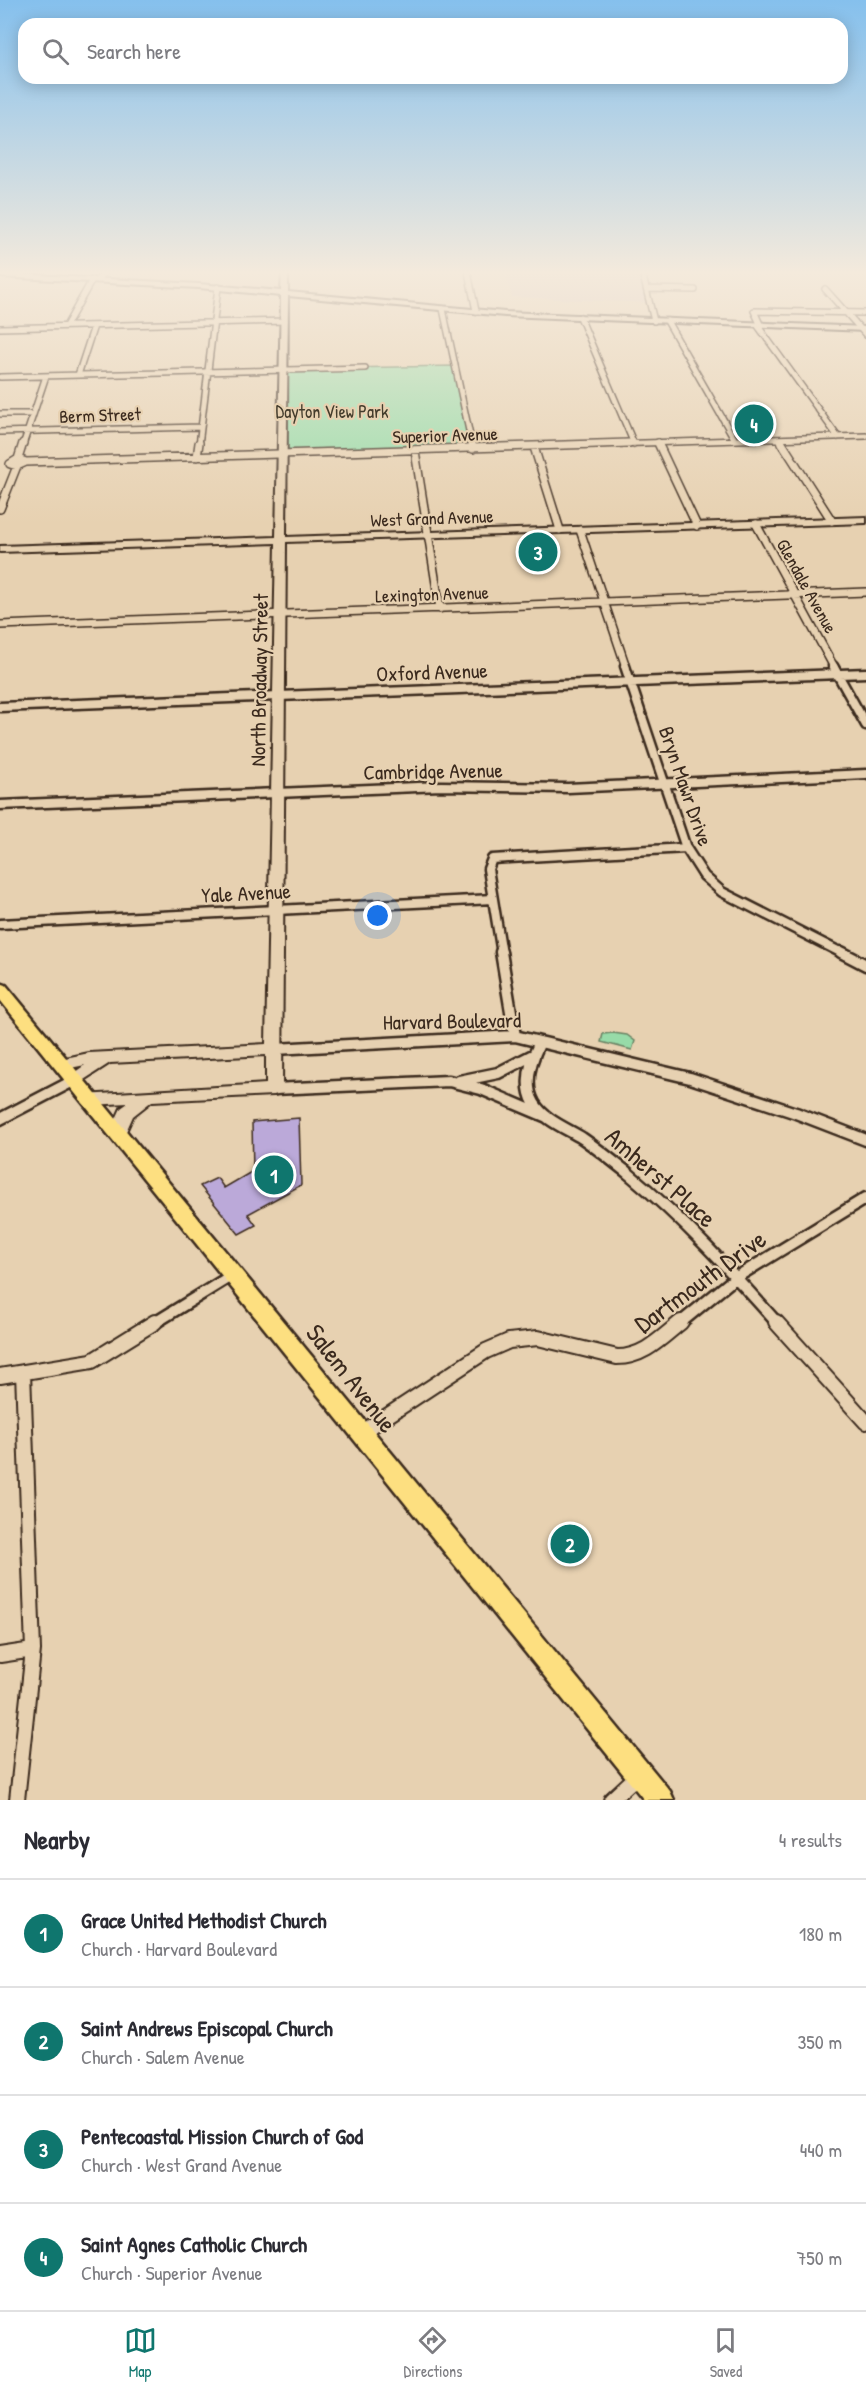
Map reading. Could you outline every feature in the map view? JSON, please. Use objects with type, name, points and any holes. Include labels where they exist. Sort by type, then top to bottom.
[{"type":"main road","name":"Salem Avenue","points":[[0,989],[662,1800]]},
{"type":"street","points":[[78,375],[84,356]]},
{"type":"street","points":[[197,457],[209,356]]},
{"type":"street","name":"North Broadway Street","points":[[274,1089],[285,356]]},
{"type":"street","points":[[452,356],[472,449]]},
{"type":"street","points":[[597,356],[634,444]]},
{"type":"street","points":[[688,356],[735,440]]},
{"type":"street","points":[[781,356],[838,437]]},
{"type":"street","points":[[0,377],[365,368]]},
{"type":"street","points":[[0,509],[46,376]]},
{"type":"street","points":[[0,414],[32,414]]},
{"type":"street","name":"Berm Street","points":[[0,432],[200,427]]},
{"type":"street","name":"Superior Avenue","points":[[15,462],[866,436]]},
{"type":"street","points":[[779,439],[832,521]]},
{"type":"street","points":[[658,443],[697,526]]},
{"type":"street","points":[[534,447],[560,530]]},
{"type":"street","points":[[415,451],[440,609]]},
{"type":"street","points":[[0,463],[15,462]]},
{"type":"street","name":"West Grand Avenue","points":[[0,549],[866,520]]},
{"type":"street","name":"Glendale Avenue","points":[[756,524],[866,725]]},
{"type":"street","name":"Bryn Mawr Drive","points":[[580,530],[686,848],[699,871],[723,892],[866,965]]},
{"type":"street","name":"Lexington Avenue","points":[[0,625],[866,592]]},
{"type":"street","name":"Oxford Avenue","points":[[0,707],[866,673]]},
{"type":"street","name":"Cambridge Avenue","points":[[0,805],[441,786],[538,788],[866,774]]},
{"type":"street","points":[[515,1036],[491,886],[489,866],[492,860],[501,857],[686,848]]},
{"type":"street","name":"Yale Avenue","points":[[0,924],[493,900]]},
{"type":"street","name":"Harvard Boulevard","points":[[67,1072],[107,1058],[515,1036],[690,1078],[796,1113],[866,1140]]},
{"type":"street","name":"Amherst Place","points":[[540,1042],[529,1070],[529,1085],[534,1104],[634,1179],[683,1223],[866,1422]]},
{"type":"street","name":"Harvard Boulevard","points":[[457,1082],[498,1072],[533,1055]]},
{"type":"street","points":[[0,1119],[67,1072]]},
{"type":"street","name":"Harvard Boulevard","points":[[89,1099],[427,1081],[457,1082],[481,1089],[550,1118]]},
{"type":"street","points":[[118,1132],[127,1112],[147,1096]]},
{"type":"street","name":"Dartmouth Drive","points":[[361,1433],[486,1351],[509,1341],[538,1338],[617,1357],[629,1357],[645,1351],[735,1278],[866,1198]]},
{"type":"street","points":[[0,1376],[92,1361],[234,1274]]},
{"type":"street","points":[[16,1800],[33,1650],[23,1372]]},
{"type":"street","points":[[0,1655],[33,1650]]},
{"type":"street","points":[[611,1800],[639,1773]]},
{"type":"green space","name":"Dayton View Park","points":[[454,366],[473,449],[282,454],[285,369]]},
{"type":"green space","points":[[603,1034],[627,1035],[635,1041],[632,1050],[601,1042]]},
{"type":"building","points":[[760,411],[772,429],[750,431],[737,412]]},
{"type":"building","points":[[299,1118],[301,1185],[248,1214],[256,1225],[239,1234],[200,1186],[217,1178],[224,1188],[253,1171],[252,1122]]},
{"type":"place","name":"Saint Agnes Catholic Church","points":[[754,424]]},
{"type":"place","name":"Pentecoastal Mission Church of God","points":[[538,552]]},
{"type":"place","name":"Grace United Methodist Church","points":[[274,1175]]},
{"type":"place","name":"Saint Andrews Episcopal Church","points":[[570,1544]]}]
